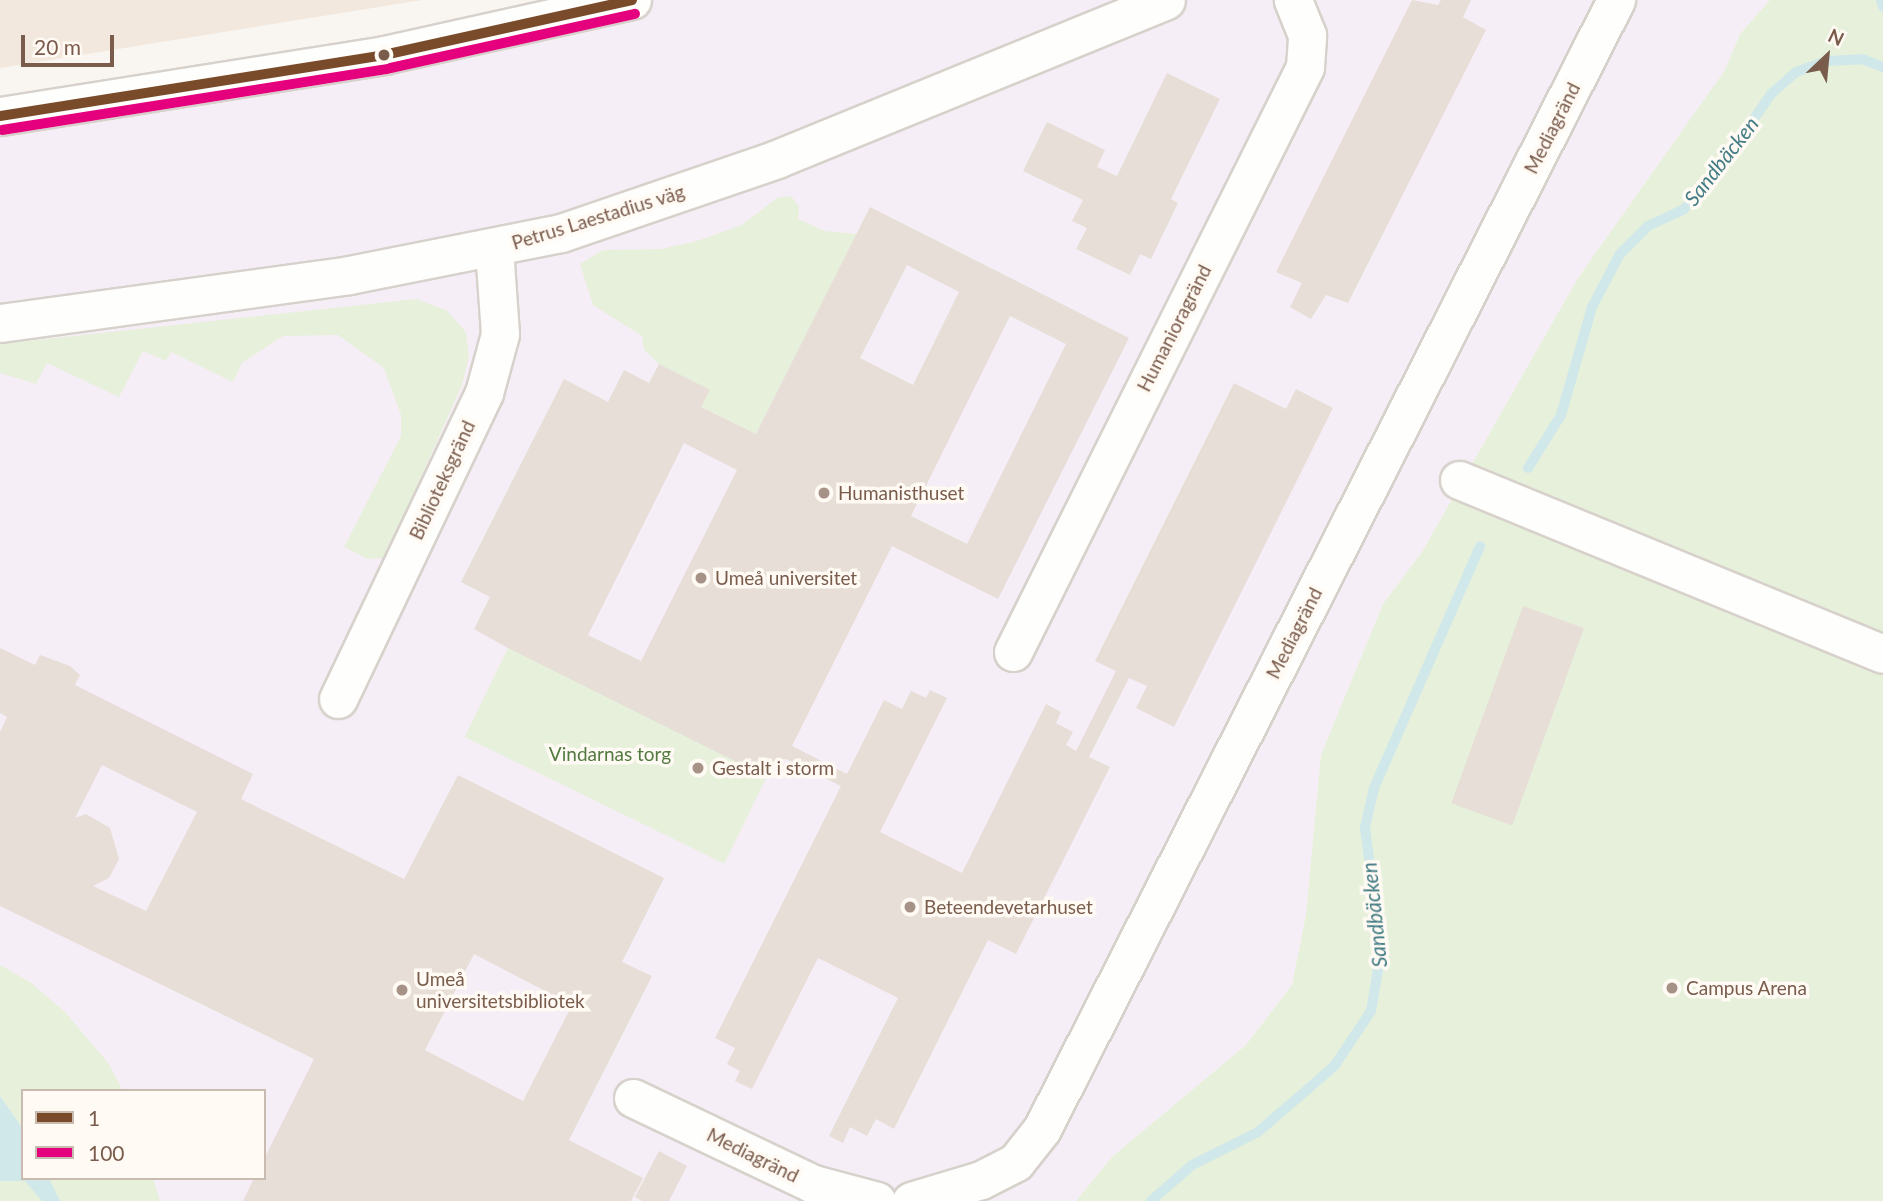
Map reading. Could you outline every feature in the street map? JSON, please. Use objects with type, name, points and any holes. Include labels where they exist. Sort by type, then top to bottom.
[{"type":"street","points":[[0,116],[384,55],[632,0]]},
{"type":"street","name":"Petrus Laestadius väg","points":[[0,323],[494,249],[561,233],[777,159],[1166,0]]},
{"type":"street","name":"Humanioragränd","points":[[1013,652],[1305,67],[1307,35],[1293,0]]},
{"type":"street","name":"Mediagränd","points":[[911,1201],[981,1181],[1016,1162],[1042,1129],[1616,0]]},
{"type":"street","name":"Biblioteksgränd","points":[[338,699],[484,393],[500,334],[494,249]]},
{"type":"street","points":[[1459,480],[1883,653]]},
{"type":"street","name":"Mediagränd","points":[[633,1098],[813,1184],[877,1201]]},
{"type":"shaded area","points":[[0,0],[422,0],[0,68]]},
{"type":"shaded area","name":"Umeå universitet","points":[[632,0],[1770,0],[1740,34],[1725,70],[1578,278],[1422,552],[1383,604],[1321,755],[1306,915],[1292,985],[1246,1045],[1112,1157],[1076,1201],[0,1201],[0,116]]},
{"type":"green space","points":[[1770,0],[1883,0],[1883,1201],[1076,1201],[1112,1157],[1246,1045],[1292,985],[1306,915],[1321,755],[1383,604],[1422,552],[1578,278],[1725,70],[1740,34]]},
{"type":"green space","points":[[791,196],[799,207],[798,219],[825,231],[857,234],[756,434],[701,407],[709,390],[659,364],[644,350],[642,336],[593,305],[580,264],[603,250],[661,249],[697,241],[742,225],[777,198]]},
{"type":"green space","points":[[416,299],[446,310],[466,332],[469,356],[462,385],[385,558],[368,559],[344,547],[401,436],[401,415],[384,368],[338,335],[283,336],[242,363],[233,382],[171,352],[166,361],[143,351],[119,397],[47,363],[36,384],[0,373],[0,344]]},
{"type":"green space","name":"Vindarnas torg","points":[[508,648],[768,775],[724,864],[465,737]]},
{"type":"green space","points":[[0,965],[30,982],[65,1012],[109,1064],[122,1089],[21,1089],[21,1180],[154,1180],[160,1201],[0,1201]]},
{"type":"water","points":[[0,1096],[21,1126],[21,1180],[50,1180],[60,1201],[42,1201],[25,1181],[0,1181]]},
{"type":"building","points":[[1412,0],[1438,5],[1441,0],[1471,0],[1463,17],[1486,30],[1348,303],[1326,295],[1311,319],[1290,307],[1302,283],[1276,272]]},
{"type":"building","points":[[1167,73],[1220,99],[1171,199],[1178,203],[1151,259],[1140,254],[1130,275],[1076,249],[1087,228],[1072,221],[1083,200],[1023,171],[1047,122],[1105,150],[1097,167],[1117,176]]},
{"type":"building","name":"Humanisthuset","points":[[870,207],[1129,338],[998,599],[892,546],[792,746],[847,774],[884,700],[902,709],[911,691],[926,698],[930,690],[947,698],[880,832],[962,873],[1046,704],[1061,712],[1056,723],[1073,732],[1066,745],[1076,751],[1116,671],[1095,661],[1234,383],[1286,409],[1296,389],[1333,408],[1174,727],[1136,708],[1147,686],[1129,678],[1089,757],[1110,767],[1016,954],[988,940],[894,1129],[876,1119],[867,1136],[850,1127],[843,1143],[829,1136],[898,998],[818,958],[752,1089],[735,1081],[740,1071],[727,1064],[735,1048],[715,1038],[841,786],[786,759],[776,759],[767,777],[508,648],[474,629],[490,597],[461,582],[564,379],[608,402],[624,370],[649,383],[659,364],[710,390],[701,407],[756,434]],"holes":[[[907,265],[959,292],[913,385],[860,358]],[[1010,316],[1066,344],[967,544],[911,516]],[[684,443],[737,470],[641,661],[588,635]]]},
{"type":"building","points":[[1523,606],[1584,628],[1512,826],[1451,803]]},
{"type":"building","points":[[0,648],[35,665],[40,655],[70,666],[80,675],[75,685],[253,774],[241,799],[404,879],[458,775],[664,878],[622,962],[652,976],[569,1140],[643,1178],[631,1201],[243,1201],[253,1180],[266,1180],[266,1155],[314,1059],[0,906],[0,732],[7,717],[0,713]],"holes":[[[102,765],[197,812],[146,911],[93,886],[109,878],[119,859],[110,828],[86,814],[75,818]],[[474,954],[572,1005],[523,1101],[425,1050]]]},
{"type":"building","points":[[659,1151],[687,1166],[669,1201],[642,1201],[635,1197]]},
{"type":"waterway","name":"Sandbäcken","points":[[1881,0],[1883,7]]},
{"type":"waterway","name":"Sandbäcken","points":[[1528,468],[1561,415],[1592,307],[1620,254],[1648,226],[1683,210],[1713,179],[1771,94],[1796,72],[1827,61],[1862,59],[1883,67]]},
{"type":"waterway","name":"Sandbäcken","points":[[1151,1201],[1192,1165],[1258,1132],[1309,1088],[1335,1065],[1371,1011],[1381,951],[1365,827],[1374,788],[1480,546]]},
{"type":"transit line","name":"1","points":[[0,116],[384,55],[632,0]]},
{"type":"transit line","name":"100","points":[[2,130],[386,69],[635,14]]},
{"type":"place","name":"Humanisthuset","points":[[824,493]]},
{"type":"place","name":"Umeå universitet","points":[[701,578]]},
{"type":"place","name":"Gestalt i storm","points":[[698,768]]},
{"type":"place","name":"Beteendevetarhuset","points":[[910,907]]},
{"type":"place","name":"Campus Arena","points":[[1672,988]]},
{"type":"place","name":"Umeå universitetsbibliotek","points":[[402,990]]}]
